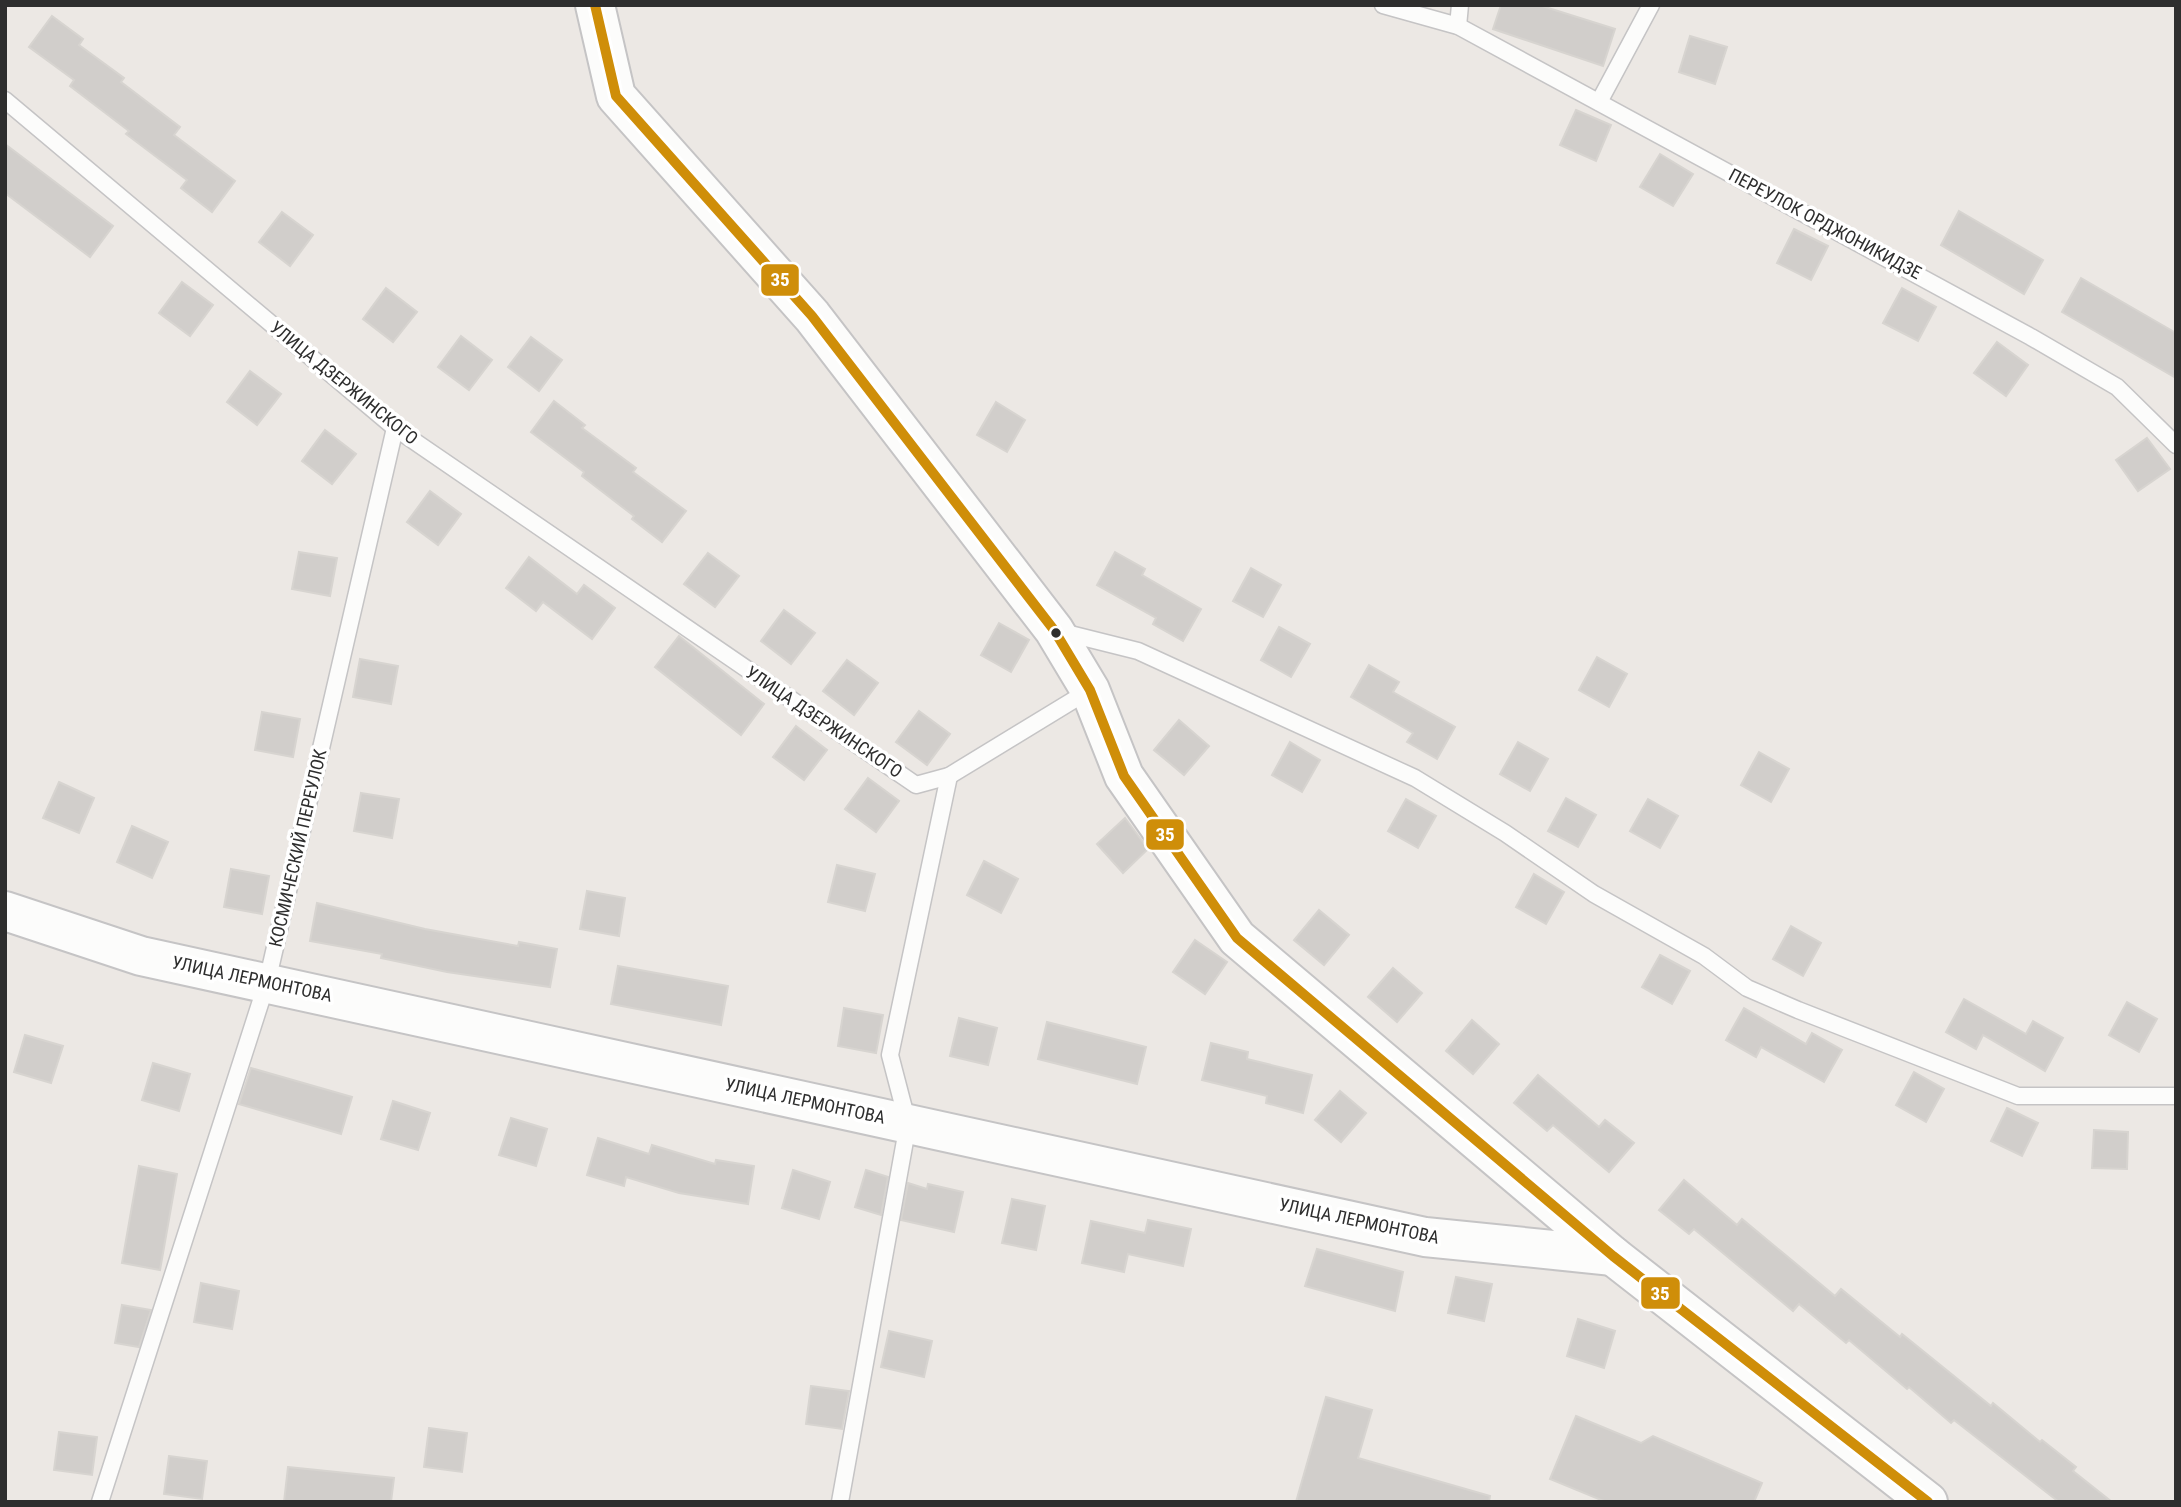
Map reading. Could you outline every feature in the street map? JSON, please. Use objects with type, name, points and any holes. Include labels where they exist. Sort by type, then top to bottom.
[{"type":"street","points":[[595,5],[616,96],[812,316],[1054,630],[1090,690],[1124,776],[1237,938],[1613,1256],[1928,1502]]},
{"type":"street","name":"УЛИЦА ЛЕРМОНТОВА","points":[[5,911],[141,956],[1425,1237],[1613,1256]]},
{"type":"lane","name":"ПЕРЕУЛОК ОРДЖОНИКИДЗЕ","points":[[1383,5],[1458,26],[2031,337],[2117,387],[2176,445]]},
{"type":"lane","points":[[1458,26],[1460,5]]},
{"type":"lane","points":[[1599,102],[1651,5]]},
{"type":"lane","name":"УЛИЦА ДЗЕРЖИНСКОГО","points":[[5,100],[395,428],[916,785],[949,776],[1090,690]]},
{"type":"lane","name":"КОСМИЧЕСКИЙ ПЕРЕУЛОК","points":[[100,1502],[267,982],[395,428]]},
{"type":"lane","points":[[1054,630],[1138,651],[1415,778],[1505,833],[1594,894],[1704,956],[1747,988],[1798,1010],[2018,1096],[2176,1096]]},
{"type":"lane","points":[[840,1502],[908,1124],[890,1055],[949,776]]},
{"type":"building","points":[[1501,5],[1539,5],[1615,29],[1603,66],[1493,29]]},
{"type":"building","points":[[52,16],[83,39],[79,45],[124,78],[121,82],[180,127],[174,135],[235,181],[212,212],[181,188],[187,180],[126,134],[129,131],[70,86],[74,80],[29,47]]},
{"type":"building","points":[[1690,36],[1727,47],[1715,84],[1679,72]]},
{"type":"building","points":[[1576,110],[1611,125],[1596,161],[1560,145]]},
{"type":"building","points":[[5,144],[113,226],[90,257],[5,193]]},
{"type":"building","points":[[1660,154],[1693,174],[1673,206],[1640,187]]},
{"type":"building","points":[[1959,211],[2043,260],[2024,294],[1941,245]]},
{"type":"building","points":[[282,212],[313,235],[290,266],[259,242]]},
{"type":"building","points":[[1794,229],[1828,246],[1811,280],[1777,263]]},
{"type":"building","points":[[2081,278],[2176,333],[2176,378],[2062,312]]},
{"type":"building","points":[[182,282],[213,305],[190,336],[159,313]]},
{"type":"building","points":[[386,288],[417,312],[393,342],[363,319]]},
{"type":"building","points":[[1902,288],[1936,307],[1918,341],[1883,323]]},
{"type":"building","points":[[461,336],[492,360],[469,390],[438,367]]},
{"type":"building","points":[[531,337],[562,360],[539,391],[508,367]]},
{"type":"building","points":[[1997,342],[2028,365],[2006,396],[1974,373]]},
{"type":"building","points":[[250,371],[281,394],[257,425],[227,402]]},
{"type":"building","points":[[554,401],[585,425],[582,428],[636,468],[633,472],[686,511],[662,542],[632,519],[634,516],[582,476],[584,472],[531,432]]},
{"type":"building","points":[[996,402],[1025,420],[1007,452],[977,435]]},
{"type":"building","points":[[325,430],[356,454],[332,484],[302,461]]},
{"type":"building","points":[[2147,438],[2170,469],[2138,491],[2116,460]]},
{"type":"building","points":[[430,491],[461,514],[438,545],[407,522]]},
{"type":"building","points":[[299,552],[337,558],[330,596],[292,589]]},
{"type":"building","points":[[1115,552],[1145,569],[1142,575],[1201,609],[1183,641],[1153,624],[1156,618],[1097,585]]},
{"type":"building","points":[[708,553],[739,576],[715,607],[684,584]]},
{"type":"building","points":[[529,557],[577,594],[584,585],[615,608],[592,639],[543,602],[536,611],[506,588]]},
{"type":"building","points":[[1251,568],[1281,585],[1263,617],[1233,601]]},
{"type":"building","points":[[784,610],[815,633],[791,664],[761,641]]},
{"type":"building","points":[[999,623],[1029,640],[1011,672],[981,655]]},
{"type":"building","points":[[1279,627],[1310,644],[1291,677],[1261,660]]},
{"type":"building","points":[[679,636],[764,704],[741,735],[655,667]]},
{"type":"building","points":[[1597,657],[1627,674],[1609,707],[1579,690]]},
{"type":"building","points":[[360,659],[398,666],[391,704],[353,697]]},
{"type":"building","points":[[847,660],[878,683],[854,715],[823,691]]},
{"type":"building","points":[[1369,665],[1399,682],[1393,692],[1455,727],[1437,759],[1407,742],[1413,733],[1351,697]]},
{"type":"building","points":[[919,711],[950,734],[927,765],[896,742]]},
{"type":"building","points":[[262,712],[300,719],[293,757],[255,750]]},
{"type":"building","points":[[1179,720],[1209,746],[1184,775],[1154,750]]},
{"type":"building","points":[[796,726],[827,750],[804,780],[773,757]]},
{"type":"building","points":[[1290,742],[1320,760],[1302,792],[1272,775]]},
{"type":"building","points":[[1518,742],[1548,759],[1530,791],[1500,774]]},
{"type":"building","points":[[1759,752],[1789,769],[1771,802],[1741,785]]},
{"type":"building","points":[[868,778],[899,801],[876,832],[845,809]]},
{"type":"building","points":[[59,782],[94,798],[79,833],[43,818]]},
{"type":"building","points":[[361,793],[399,799],[392,838],[354,831]]},
{"type":"building","points":[[1566,798],[1596,815],[1578,847],[1548,831]]},
{"type":"building","points":[[1406,799],[1436,816],[1418,848],[1388,831]]},
{"type":"building","points":[[1648,799],[1678,816],[1660,848],[1630,831]]},
{"type":"building","points":[[1125,818],[1148,849],[1123,873],[1097,844]]},
{"type":"building","points":[[132,826],[168,842],[152,878],[117,862]]},
{"type":"building","points":[[984,861],[1018,879],[1001,913],[967,895]]},
{"type":"building","points":[[837,865],[875,874],[865,911],[828,902]]},
{"type":"building","points":[[231,869],[269,876],[262,914],[224,907]]},
{"type":"building","points":[[1534,874],[1564,892],[1546,924],[1516,907]]},
{"type":"building","points":[[587,891],[625,898],[619,936],[580,929]]},
{"type":"building","points":[[317,903],[425,929],[518,946],[519,942],[557,949],[550,987],[447,972],[381,958],[382,954],[310,941]]},
{"type":"building","points":[[1319,910],[1349,935],[1324,965],[1294,940]]},
{"type":"building","points":[[1791,926],[1821,943],[1803,976],[1773,959]]},
{"type":"building","points":[[1195,940],[1227,962],[1205,994],[1173,972]]},
{"type":"building","points":[[1660,955],[1690,971],[1672,1004],[1642,987]]},
{"type":"building","points":[[618,966],[728,986],[721,1025],[611,1004]]},
{"type":"building","points":[[1393,968],[1422,993],[1397,1022],[1368,997]]},
{"type":"building","points":[[1964,999],[2026,1034],[2033,1021],[2063,1038],[2045,1071],[1983,1035],[1976,1049],[1946,1032]]},
{"type":"building","points":[[2127,1002],[2157,1019],[2139,1052],[2109,1035]]},
{"type":"building","points":[[844,1008],[883,1015],[876,1053],[838,1046]]},
{"type":"building","points":[[1744,1008],[1806,1044],[1812,1033],[1842,1050],[1824,1082],[1761,1047],[1756,1057],[1726,1040]]},
{"type":"building","points":[[959,1018],[997,1028],[988,1065],[950,1056]]},
{"type":"building","points":[[1472,1020],[1499,1044],[1473,1074],[1446,1051]]},
{"type":"building","points":[[1047,1022],[1146,1047],[1137,1084],[1038,1059]]},
{"type":"building","points":[[25,1035],[63,1046],[51,1083],[14,1072]]},
{"type":"building","points":[[1211,1043],[1248,1052],[1247,1059],[1312,1075],[1303,1113],[1266,1103],[1267,1096],[1202,1080]]},
{"type":"building","points":[[153,1063],[190,1074],[179,1111],[142,1100]]},
{"type":"building","points":[[251,1068],[352,1097],[341,1134],[239,1104]]},
{"type":"building","points":[[1914,1072],[1944,1089],[1926,1122],[1896,1105]]},
{"type":"building","points":[[1538,1075],[1599,1127],[1605,1120],[1634,1143],[1609,1172],[1553,1125],[1547,1131],[1514,1103]]},
{"type":"building","points":[[1340,1091],[1366,1113],[1341,1142],[1315,1120]]},
{"type":"building","points":[[393,1101],[430,1113],[418,1150],[381,1139]]},
{"type":"building","points":[[2007,1108],[2038,1123],[2022,1156],[1991,1141]]},
{"type":"building","points":[[511,1118],[547,1129],[536,1166],[499,1155]]},
{"type":"building","points":[[2094,1130],[2128,1132],[2127,1169],[2092,1168]]},
{"type":"building","points":[[598,1138],[649,1154],[652,1145],[715,1164],[716,1160],[754,1166],[748,1204],[679,1193],[626,1177],[624,1186],[587,1175]]},
{"type":"building","points":[[139,1166],[177,1174],[160,1270],[122,1263]]},
{"type":"building","points":[[793,1170],[830,1182],[819,1219],[782,1208]]},
{"type":"building","points":[[866,1170],[888,1177],[881,1215],[855,1207]]},
{"type":"building","points":[[1684,1180],[1737,1225],[1742,1219],[1835,1296],[1841,1289],[1900,1337],[1902,1334],[1991,1406],[1993,1403],[2040,1442],[2042,1440],[2076,1467],[2073,1471],[2112,1502],[2059,1502],[1954,1420],[1951,1423],[1849,1340],[1846,1343],[1799,1304],[1793,1311],[1694,1229],[1689,1234],[1659,1210]]},
{"type":"building","points":[[908,1183],[927,1189],[928,1184],[963,1192],[954,1232],[901,1220]]},
{"type":"building","points":[[1012,1199],[1045,1206],[1036,1250],[1002,1243]]},
{"type":"building","points":[[1148,1220],[1191,1229],[1183,1266],[1128,1254],[1124,1272],[1082,1263],[1091,1221],[1145,1233]]},
{"type":"building","points":[[1317,1249],[1403,1272],[1395,1311],[1305,1286]]},
{"type":"building","points":[[1456,1277],[1492,1284],[1484,1321],[1448,1313]]},
{"type":"building","points":[[201,1283],[239,1291],[232,1329],[194,1322]]},
{"type":"building","points":[[122,1305],[151,1310],[139,1347],[115,1343]]},
{"type":"building","points":[[1578,1319],[1615,1331],[1604,1368],[1567,1356]]},
{"type":"building","points":[[889,1331],[932,1341],[924,1377],[881,1367]]},
{"type":"building","points":[[811,1386],[849,1391],[842,1429],[806,1424]]},
{"type":"building","points":[[1326,1397],[1372,1410],[1358,1458],[1490,1496],[1489,1502],[1296,1502]]},
{"type":"building","points":[[1576,1416],[1641,1443],[1653,1436],[1762,1483],[1754,1502],[1606,1502],[1550,1479]]},
{"type":"building","points":[[429,1428],[467,1433],[462,1472],[424,1467]]},
{"type":"building","points":[[59,1432],[97,1437],[92,1475],[54,1470]]},
{"type":"building","points":[[169,1456],[207,1461],[202,1499],[164,1494]]},
{"type":"building","points":[[288,1467],[394,1478],[391,1502],[284,1502]]},
{"type":"transit line","name":"35","points":[[595,5],[616,96],[812,316],[1054,630],[1090,690],[1124,776],[1237,938],[1613,1256],[1928,1502]]}]
